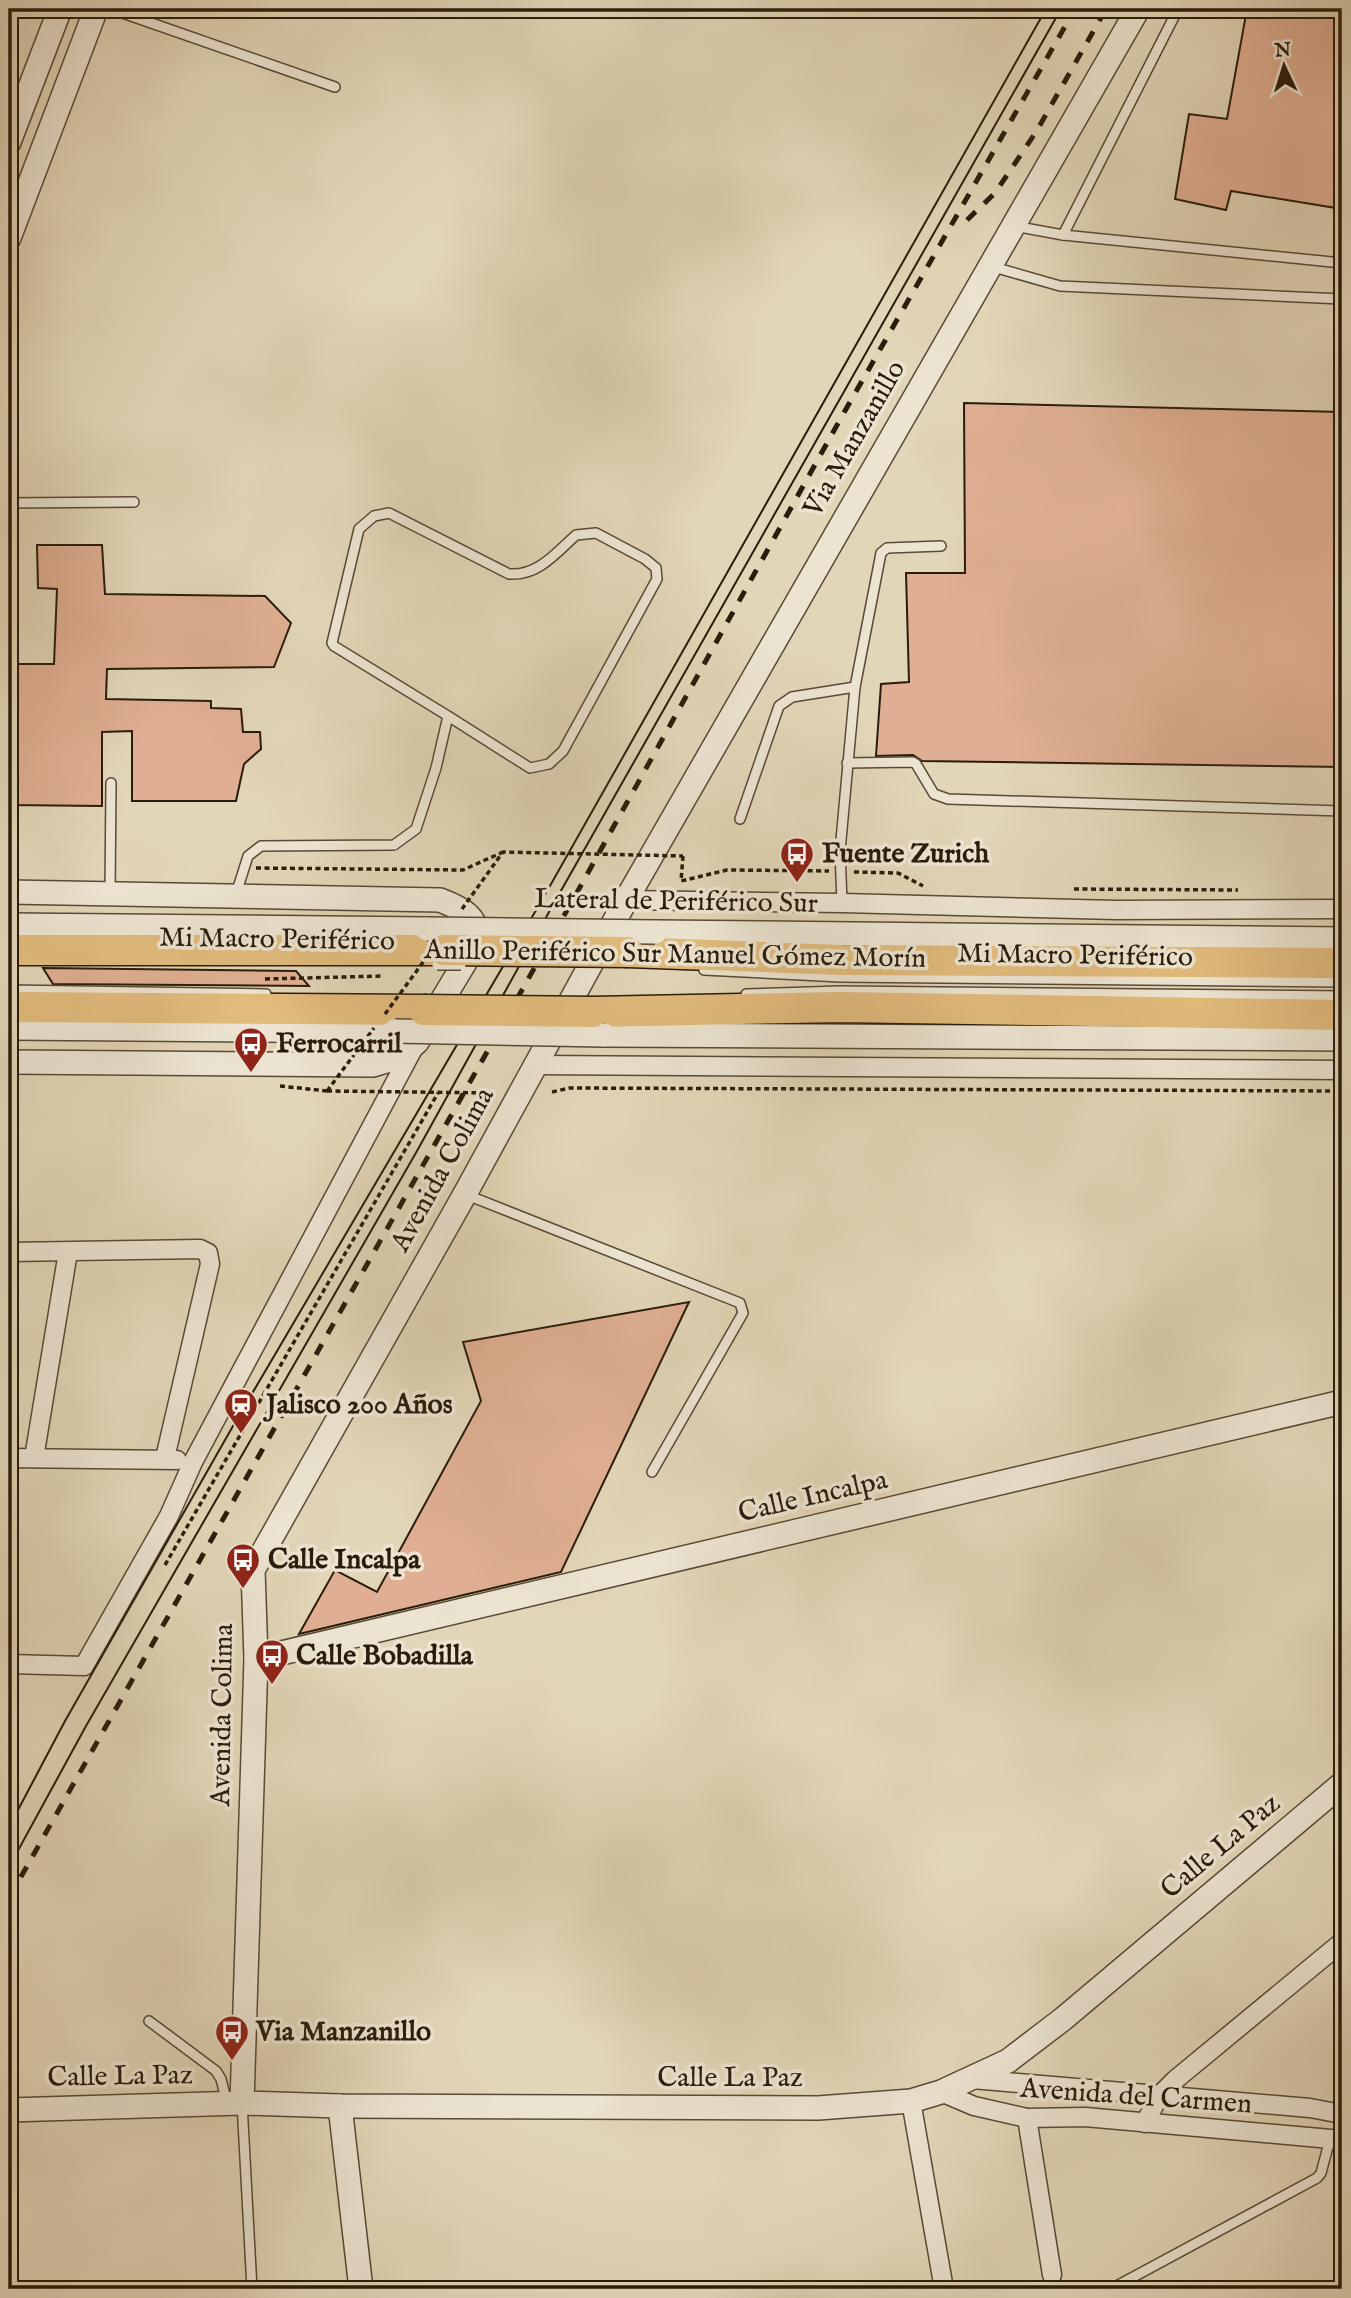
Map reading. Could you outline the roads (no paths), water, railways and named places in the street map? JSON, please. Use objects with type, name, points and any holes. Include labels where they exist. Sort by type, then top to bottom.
[{"type":"highway","name":"Anillo Periférico Sur Manuel Gómez Morín","points":[[9,950],[432,952],[617,958],[1342,963]]},
{"type":"highway","name":"Anillo Periférico Sur Manuel Gómez Morín","points":[[9,1007],[427,1003],[595,1015],[839,1007],[1342,1015]]},
{"type":"street","points":[[9,142],[60,9]]},
{"type":"street","points":[[9,236],[96,9]]},
{"type":"street","name":"Via Manzanillo","points":[[535,1065],[626,900],[988,266],[1138,9]]},
{"type":"street","points":[[9,892],[236,894],[440,900],[462,908],[472,919],[478,934],[476,944],[416,1042],[193,1462],[169,1516],[84,1667],[9,1664]]},
{"type":"street","points":[[626,900],[1116,911],[1342,909]]},
{"type":"street","name":"Lateral de Periférico Sur","points":[[9,925],[432,952],[655,932],[1342,939]]},
{"type":"street","points":[[9,1028],[384,1025],[595,1015],[1342,1039]]},
{"type":"street","points":[[9,1062],[373,1065],[400,1057],[416,1042]]},
{"type":"street","points":[[535,1065],[1342,1070]]},
{"type":"street","name":"Avenida Colima","points":[[234,2104],[256,1659],[253,1570],[535,1065]]},
{"type":"street","points":[[9,1252],[200,1249],[208,1253],[210,1264],[165,1458]]},
{"type":"street","points":[[34,1458],[68,1252]]},
{"type":"street","name":"Calle Incalpa","points":[[256,1659],[1342,1402]]},
{"type":"street","points":[[9,1458],[165,1458],[193,1462]]},
{"type":"street","name":"Calle La Paz","points":[[9,2109],[234,2104],[818,2108],[911,2101],[941,2092],[1008,2061],[1342,1784]]},
{"type":"street","points":[[1145,2123],[1159,2096],[1175,2080],[1342,1941]]},
{"type":"street","name":"Avenida del Carmen","points":[[972,2079],[1339,2109]]},
{"type":"street","name":"Avenida del Carmen","points":[[941,2092],[974,2106],[1027,2118],[1085,2117],[1336,2139]]},
{"type":"street","points":[[911,2101],[944,2289]]},
{"type":"street","points":[[340,2106],[361,2289]]},
{"type":"street","points":[[1336,2139],[1339,2109]]},
{"type":"street","points":[[1027,2118],[1052,2275]]},
{"type":"lane","points":[[111,9],[335,87]]},
{"type":"lane","points":[[1063,235],[1178,9]]},
{"type":"lane","points":[[1012,225],[1063,235],[1342,263]]},
{"type":"lane","points":[[988,266],[1060,286],[1342,299]]},
{"type":"lane","points":[[9,503],[134,502]]},
{"type":"lane","points":[[389,513],[509,574],[520,575],[535,571],[576,535],[585,532],[596,533],[645,559],[656,568],[657,579],[563,751],[549,764],[530,768],[448,716],[332,643],[359,528],[374,516],[389,513]]},
{"type":"lane","points":[[842,903],[839,851],[855,687],[881,552],[887,548],[941,546]]},
{"type":"lane","points":[[740,819],[779,706],[792,697],[855,687]]},
{"type":"lane","points":[[236,894],[248,856],[261,846],[394,845],[416,829],[436,768],[448,716]]},
{"type":"lane","points":[[848,763],[913,762],[933,794],[948,799],[1342,811]]},
{"type":"lane","points":[[110,894],[111,783]]},
{"type":"lane","points":[[432,952],[477,965]]},
{"type":"lane","points":[[581,965],[617,958]]},
{"type":"lane","points":[[39,960],[52,961]]},
{"type":"lane","name":"Mi Macro Periférico","points":[[689,969],[840,977],[1342,982]]},
{"type":"lane","name":"Mi Macro Periférico","points":[[9,990],[278,994]]},
{"type":"lane","name":"Mi Macro Periférico","points":[[741,994],[839,991],[1342,996]]},
{"type":"lane","points":[[427,1003],[457,996]]},
{"type":"lane","points":[[562,998],[595,1015]]},
{"type":"lane","points":[[465,1194],[740,1303],[743,1313],[652,1472]]},
{"type":"lane","points":[[149,2021],[216,2071],[234,2104],[251,2289]]},
{"type":"lane","points":[[1111,2289],[1317,2178],[1336,2139]]},
{"type":"tram line","points":[[9,1827],[65,1721],[233,1426],[542,900],[1046,9]]},
{"type":"tram line","points":[[9,1867],[86,1726],[417,1151],[554,903],[1061,9]]},
{"type":"railway","points":[[9,1898],[570,905],[846,409],[1075,9]]},
{"type":"railway","points":[[967,220],[995,193],[1036,132],[1106,9]]},
{"type":"place","name":"Fuente Zurich","points":[[797,884]]},
{"type":"place","name":"Ferrocarril","points":[[251,1074]]},
{"type":"place","name":"Jalisco 200 Años","points":[[241,1435]]},
{"type":"place","name":"Calle Incalpa","points":[[243,1590]]},
{"type":"place","name":"Calle Bobadilla","points":[[272,1686]]},
{"type":"place","name":"Via Manzanillo","points":[[232,2062]]}]
